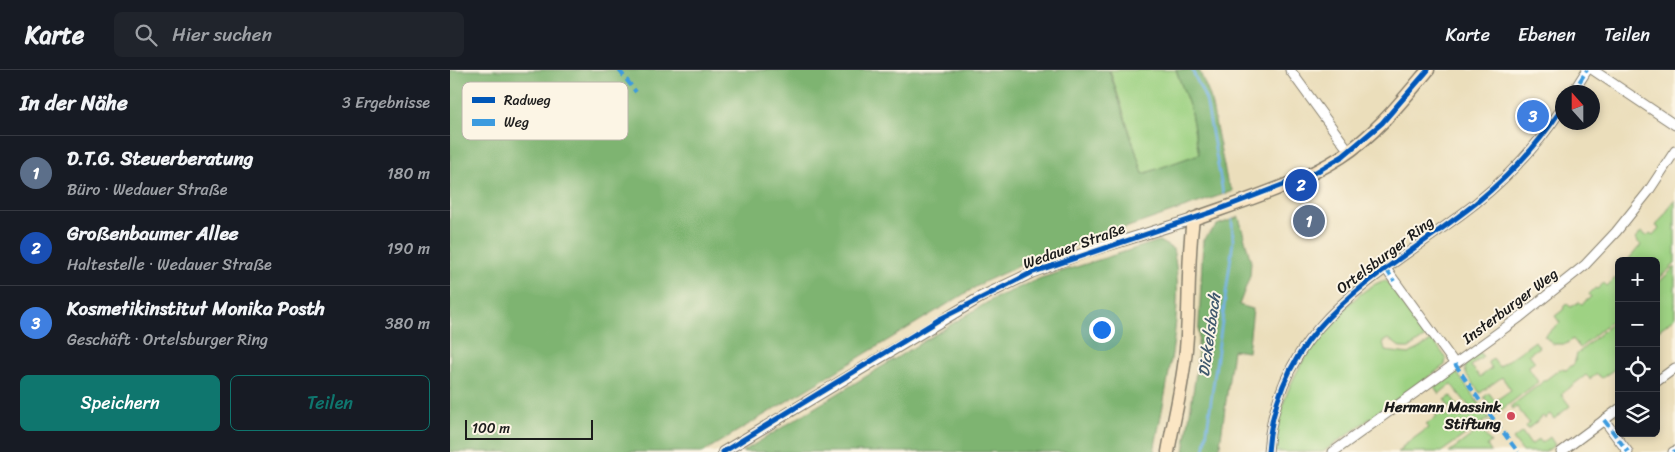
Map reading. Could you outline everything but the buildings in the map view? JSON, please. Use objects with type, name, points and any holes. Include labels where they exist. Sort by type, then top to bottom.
[{"type":"main road","name":"Wedauer Straße","points":[[1193,219],[1316,172],[1349,151],[1382,123],[1428,70]]},
{"type":"main road","points":[[1168,452],[1186,353],[1190,302],[1189,249],[1193,219]]},
{"type":"street","points":[[1290,70],[1349,151]]},
{"type":"street","points":[[1577,85],[1587,70]]},
{"type":"street","points":[[1593,70],[1675,125]]},
{"type":"street","name":"Ortelsburger Ring","points":[[1268,452],[1279,400],[1298,357],[1319,326],[1337,307],[1495,186],[1538,142],[1555,118]]},
{"type":"street","name":"Insterburger Weg","points":[[1333,452],[1559,288],[1585,265],[1616,232],[1648,192],[1675,151]]},
{"type":"street","name":"Wedauer Straße","points":[[723,452],[981,297],[1040,269],[1193,219]]},
{"type":"street","points":[[1386,269],[1455,364]]},
{"type":"street","points":[[1660,379],[1675,368]]},
{"type":"street","points":[[1560,452],[1615,412]]},
{"type":"street","points":[[1604,420],[1628,452]]},
{"type":"green space","points":[[450,70],[1109,70],[1143,174],[1199,154],[1190,108],[1176,70],[1199,70],[1210,96],[1227,181],[1233,191],[1032,260],[984,282],[703,452],[450,452]]},
{"type":"green space","points":[[1110,70],[1176,70],[1190,108],[1199,154],[1143,174]]},
{"type":"green space","points":[[1675,200],[1675,264],[1660,277],[1660,257],[1630,257],[1641,245],[1635,239],[1641,232],[1647,236],[1650,233],[1653,235],[1659,228],[1656,226]]},
{"type":"green space","points":[[1239,217],[1251,262],[1250,276],[1239,305],[1253,309],[1248,352],[1233,350],[1219,452],[1184,452],[1197,366],[1203,240],[1217,225]]},
{"type":"green space","points":[[1159,241],[1173,249],[1177,271],[1177,296],[1176,322],[1168,378],[1154,452],[742,452],[993,299],[1041,278]]},
{"type":"green space","points":[[1675,267],[1675,318],[1660,329],[1660,302],[1660,281]]},
{"type":"green space","points":[[1615,278],[1615,317],[1580,348],[1573,339],[1566,344],[1553,344],[1544,336],[1560,323],[1555,316],[1563,310],[1564,306],[1567,304],[1571,307],[1579,302],[1582,304],[1591,297],[1589,294],[1595,288],[1597,289],[1604,283],[1607,286]]},
{"type":"green space","points":[[1386,280],[1427,336],[1409,348],[1401,348],[1389,339],[1383,342],[1385,351],[1409,354],[1433,340],[1446,358],[1445,365],[1323,452],[1273,452],[1281,410],[1297,372],[1308,354],[1333,320],[1348,305],[1370,287]]},
{"type":"green space","points":[[1615,321],[1615,369],[1602,378],[1597,374],[1590,379],[1586,375],[1561,394],[1570,406],[1554,419],[1550,414],[1545,418],[1543,416],[1528,429],[1526,426],[1529,423],[1517,407],[1513,409],[1511,406],[1560,369],[1566,370],[1574,364],[1577,354]]},
{"type":"green space","points":[[1535,341],[1539,347],[1529,354],[1535,362],[1528,367],[1538,382],[1496,414],[1484,397],[1489,393],[1495,401],[1511,390],[1502,377],[1480,393],[1465,371],[1467,362],[1480,352],[1483,357],[1471,366],[1480,377],[1492,368],[1488,362],[1493,359],[1499,367]]},
{"type":"green space","points":[[1455,370],[1489,418],[1441,452],[1398,452],[1428,428],[1426,425],[1437,416],[1432,409],[1439,404],[1447,416],[1452,412],[1445,400],[1451,396],[1460,409],[1458,411],[1462,417],[1472,410],[1451,384],[1439,394],[1433,385]]},
{"type":"green space","points":[[1491,421],[1496,427],[1485,435],[1491,442],[1487,445],[1491,452],[1449,452]]},
{"type":"green space","points":[[1522,432],[1531,445],[1539,439],[1542,443],[1550,437],[1555,445],[1545,452],[1523,452],[1513,439]]},
{"type":"waterway","name":"Dickelsbach","points":[[1192,70],[1206,100],[1223,193]]},
{"type":"waterway","name":"Dickelsbach","points":[[1204,452],[1233,242],[1232,220]]},
{"type":"marked path","points":[[619,70],[636,92]]},
{"type":"marked path","points":[[1577,85],[1587,70]]},
{"type":"marked path","points":[[1386,269],[1394,281]]},
{"type":"marked path","points":[[1455,364],[1518,452]]},
{"type":"marked path","points":[[1604,420],[1628,452]]},
{"type":"cycle path","points":[[723,452],[940,319],[1031,273],[1212,212],[1316,172],[1343,156],[1382,123],[1428,70]]},
{"type":"cycle path","points":[[1268,452],[1276,406],[1292,367],[1314,334],[1341,305],[1373,278],[1476,203],[1500,182],[1523,159],[1555,118]]},
{"type":"place","name":"Kosmetikinstitut Monika Posth","points":[[1533,116]]},
{"type":"place","name":"Großenbaumer Allee","points":[[1301,185]]},
{"type":"place","name":"D.T.G. Steuerberatung","points":[[1309,221]]},
{"type":"place","name":"Hermann Massink Stiftung","points":[[1511,416]]}]
